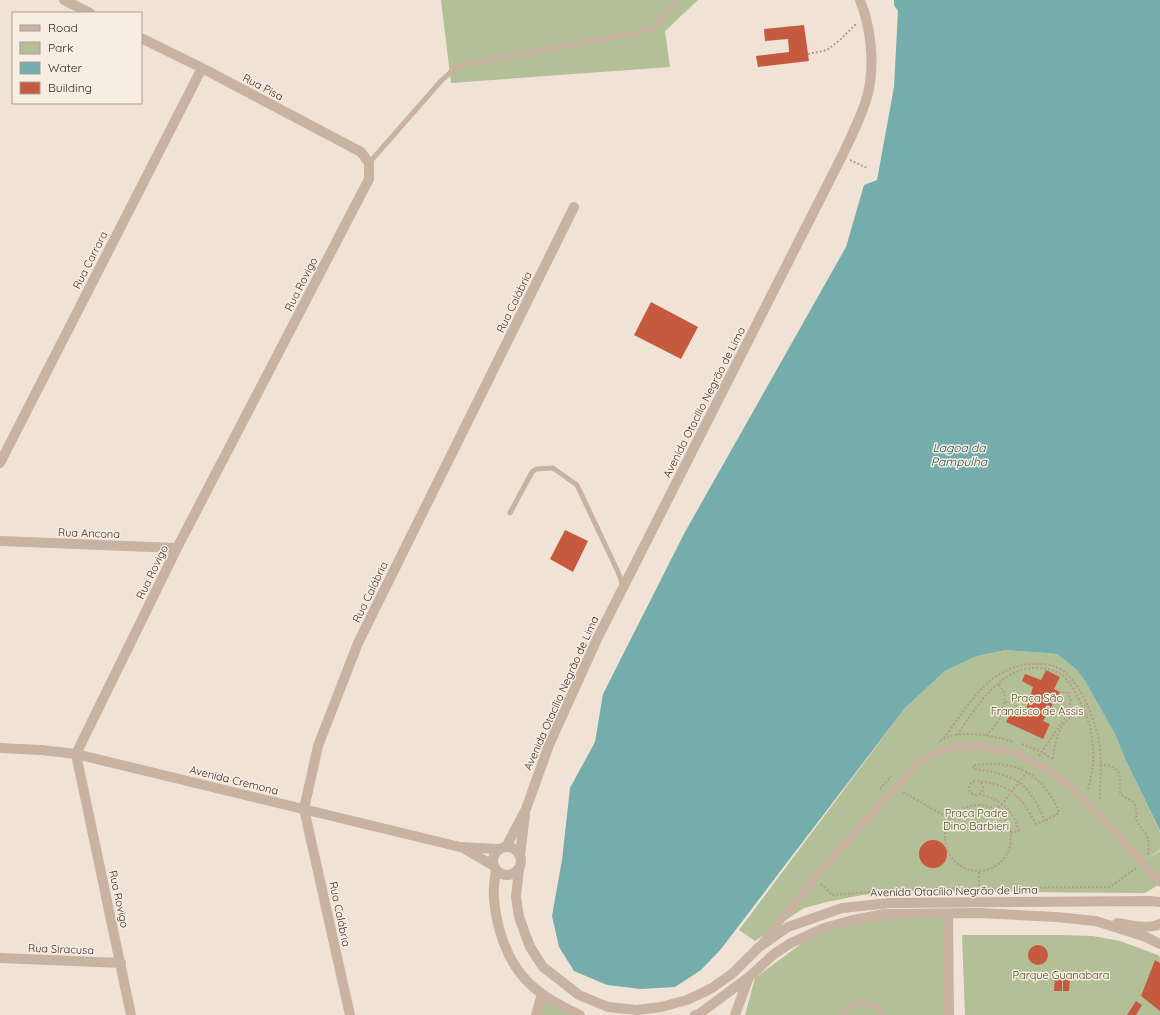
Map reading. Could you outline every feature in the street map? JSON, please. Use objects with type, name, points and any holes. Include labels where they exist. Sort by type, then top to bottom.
[{"type":"street","points":[[64,0],[88,12]]},
{"type":"street","name":"Avenida Otacílio Negrão de Lima","points":[[502,848],[526,809],[549,745],[598,637],[842,156],[867,95],[871,74],[870,45],[866,19],[860,0]]},
{"type":"street","name":"Rua Pisa","points":[[142,38],[202,68],[360,152],[369,163]]},
{"type":"street","name":"Rua Carrara","points":[[0,463],[202,68]]},
{"type":"street","name":"Rua Rovigo","points":[[131,1015],[76,754],[177,548],[368,179],[369,163]]},
{"type":"street","name":"Rua Calábria","points":[[350,1015],[304,809],[318,746],[358,643],[574,207]]},
{"type":"street","name":"Rua Ancona","points":[[0,542],[177,548]]},
{"type":"street","name":"Avenida Otacílio Negrão de Lima","points":[[519,869],[516,897],[519,917],[530,947],[543,967],[580,995],[608,1007],[637,1010],[661,1007],[688,1000],[712,988],[733,973],[759,947],[815,878],[911,770],[923,760],[938,752],[956,747],[982,746],[1016,753],[1048,769],[1073,788],[1099,814],[1145,861],[1160,882]]},
{"type":"street","name":"Avenida Cremona","points":[[0,748],[41,750],[76,754],[460,847],[502,848]]},
{"type":"street","name":"Avenida Otacílio Negrão de Lima","points":[[520,855],[526,809]]},
{"type":"street","name":"Avenida Cremona","points":[[460,847],[495,868]]},
{"type":"street","points":[[495,868],[500,873],[512,875],[519,869],[522,862],[520,855],[514,848],[502,848],[494,857],[494,896],[497,922],[510,957],[526,980],[542,994],[580,1015]]},
{"type":"street","name":"Avenida Otacílio Negrão de Lima","points":[[759,947],[788,927],[842,908],[890,903],[1160,902]]},
{"type":"street","name":"Avenida Otacílio Negrão de Lima","points":[[698,1015],[749,977],[774,954],[791,943],[824,928],[853,920],[885,914],[979,913],[1056,917],[1096,921],[1146,937],[1160,944]]},
{"type":"street","points":[[948,914],[948,1015]]},
{"type":"street","points":[[1096,921],[1149,927],[1155,927],[1160,924]]},
{"type":"street","name":"Rua Siracusa","points":[[0,958],[121,964]]},
{"type":"street","points":[[735,1015],[749,977]]},
{"type":"street","points":[[698,1015],[695,1005],[702,993]]},
{"type":"street","points":[[536,1015],[542,994]]},
{"type":"lane","points":[[369,163],[441,81],[454,69],[462,65],[646,31],[653,28],[678,0]]},
{"type":"lane","points":[[510,512],[532,472],[536,469],[553,468],[577,484],[618,572],[623,587]]},
{"type":"lane","points":[[842,1015],[844,1010],[856,1003],[868,1003],[875,1006],[884,1015]]},
{"type":"path","points":[[808,54],[828,50],[842,39],[858,22],[866,19]]},
{"type":"path","points":[[842,156],[866,168]]},
{"type":"path","points":[[944,739],[981,691],[995,678],[1012,668],[1027,664],[1055,666],[1065,672],[1072,679],[1080,691],[1092,716],[1099,742],[1099,814]]},
{"type":"path","points":[[958,735],[980,702],[998,683],[1015,672],[1030,668],[1046,669],[1062,675],[1071,687],[1091,730],[1093,772],[1088,790]]},
{"type":"path","points":[[986,735],[998,722],[1005,702],[1005,695],[998,683]]},
{"type":"path","points":[[995,810],[1012,792],[1065,718],[1071,701],[1068,693],[1060,692]]},
{"type":"path","points":[[1005,702],[1013,702],[1017,707]]},
{"type":"path","points":[[1053,759],[1055,742],[1062,727],[1067,719],[1082,709]]},
{"type":"path","points":[[1011,833],[1019,831],[1010,812],[1002,804],[992,798],[979,794],[972,794],[968,789],[971,783],[977,781],[990,782],[1002,786],[1012,792],[1025,804],[1036,824],[1045,820],[1059,813],[1056,803],[1040,782],[1027,772],[1008,765],[994,763],[973,765],[974,770],[996,772],[1019,782],[1039,808],[1045,820]]},
{"type":"path","points":[[815,878],[832,895],[906,889],[1110,888],[1145,861],[1149,843],[1147,834],[1139,827],[1136,820],[1134,803],[1122,795],[1119,790],[1120,777],[1117,770],[1112,766],[1100,765]]},
{"type":"path","points":[[977,781],[982,786],[982,791],[979,794]]},
{"type":"path","points":[[896,787],[950,819]]},
{"type":"path","points":[[971,806],[983,806],[995,810],[1008,824],[1011,833],[1011,843],[1003,860],[988,870],[979,872],[968,870],[959,866],[951,859],[944,839],[950,819],[959,811],[971,806]]},
{"type":"path","points":[[979,872],[979,889]]},
{"type":"green space","points":[[441,0],[698,0],[665,31],[670,67],[451,83]]},
{"type":"green space","name":"Praça Padre Dino Barbieri","points":[[1006,650],[1057,654],[1076,669],[1085,681],[1115,734],[1126,761],[1160,832],[1160,850],[1146,859],[1160,851],[1160,884],[1145,893],[906,891],[862,895],[804,908],[755,941],[739,930],[905,708],[945,671],[977,656]],"holes":[[[982,745],[1017,752],[1048,768],[1074,787],[1142,860],[1071,789],[1047,770],[1015,755],[981,747],[955,749],[939,754],[911,771],[904,766],[910,770],[938,751],[956,747]]]},
{"type":"green space","points":[[945,911],[945,1015],[745,1015],[755,978],[817,932],[865,918]]},
{"type":"green space","name":"Parque Guanabara","points":[[962,935],[1093,936],[1120,941],[1158,955],[1160,957],[1160,1015],[965,1015]]},
{"type":"green space","points":[[540,990],[584,1015],[534,1015]]},
{"type":"water","name":"Lagoa da Pampulha","points":[[894,0],[1160,0],[1160,831],[1126,761],[1115,734],[1085,681],[1076,669],[1057,654],[1006,650],[977,656],[945,671],[905,708],[721,949],[701,970],[675,987],[641,989],[607,985],[574,971],[559,947],[552,916],[562,860],[570,788],[595,742],[603,694],[685,532],[846,247],[864,185],[877,180],[894,87],[898,11],[894,5]]},
{"type":"building","points":[[804,25],[809,61],[758,67],[756,56],[789,52],[788,39],[765,41],[764,29]]},
{"type":"building","points":[[651,302],[698,327],[681,359],[634,335]]},
{"type":"building","points":[[565,530],[588,541],[573,572],[550,559]]},
{"type":"building","points":[[1046,670],[1060,677],[1054,689],[1060,692],[1043,721],[1050,724],[1043,739],[1006,722],[1013,709],[1025,713],[1033,687],[1022,681],[1025,674],[1041,680]]},
{"type":"building","points":[[933,840],[943,844],[947,854],[943,864],[933,868],[923,864],[919,854],[923,844]]},
{"type":"building","points":[[1034,945],[1042,945],[1048,951],[1048,959],[1042,965],[1034,965],[1028,959],[1028,951]]},
{"type":"building","points":[[1155,960],[1160,963],[1160,1011],[1141,996]]},
{"type":"building","points":[[1055,977],[1062,977],[1062,991],[1054,991]]},
{"type":"building","points":[[1063,977],[1070,977],[1069,991],[1063,991]]},
{"type":"building","points":[[1136,1001],[1142,1005],[1136,1015],[1127,1015]]},
{"type":"park label","name":"Praça São Francisco de Assis","points":[[1037,704]]}]
